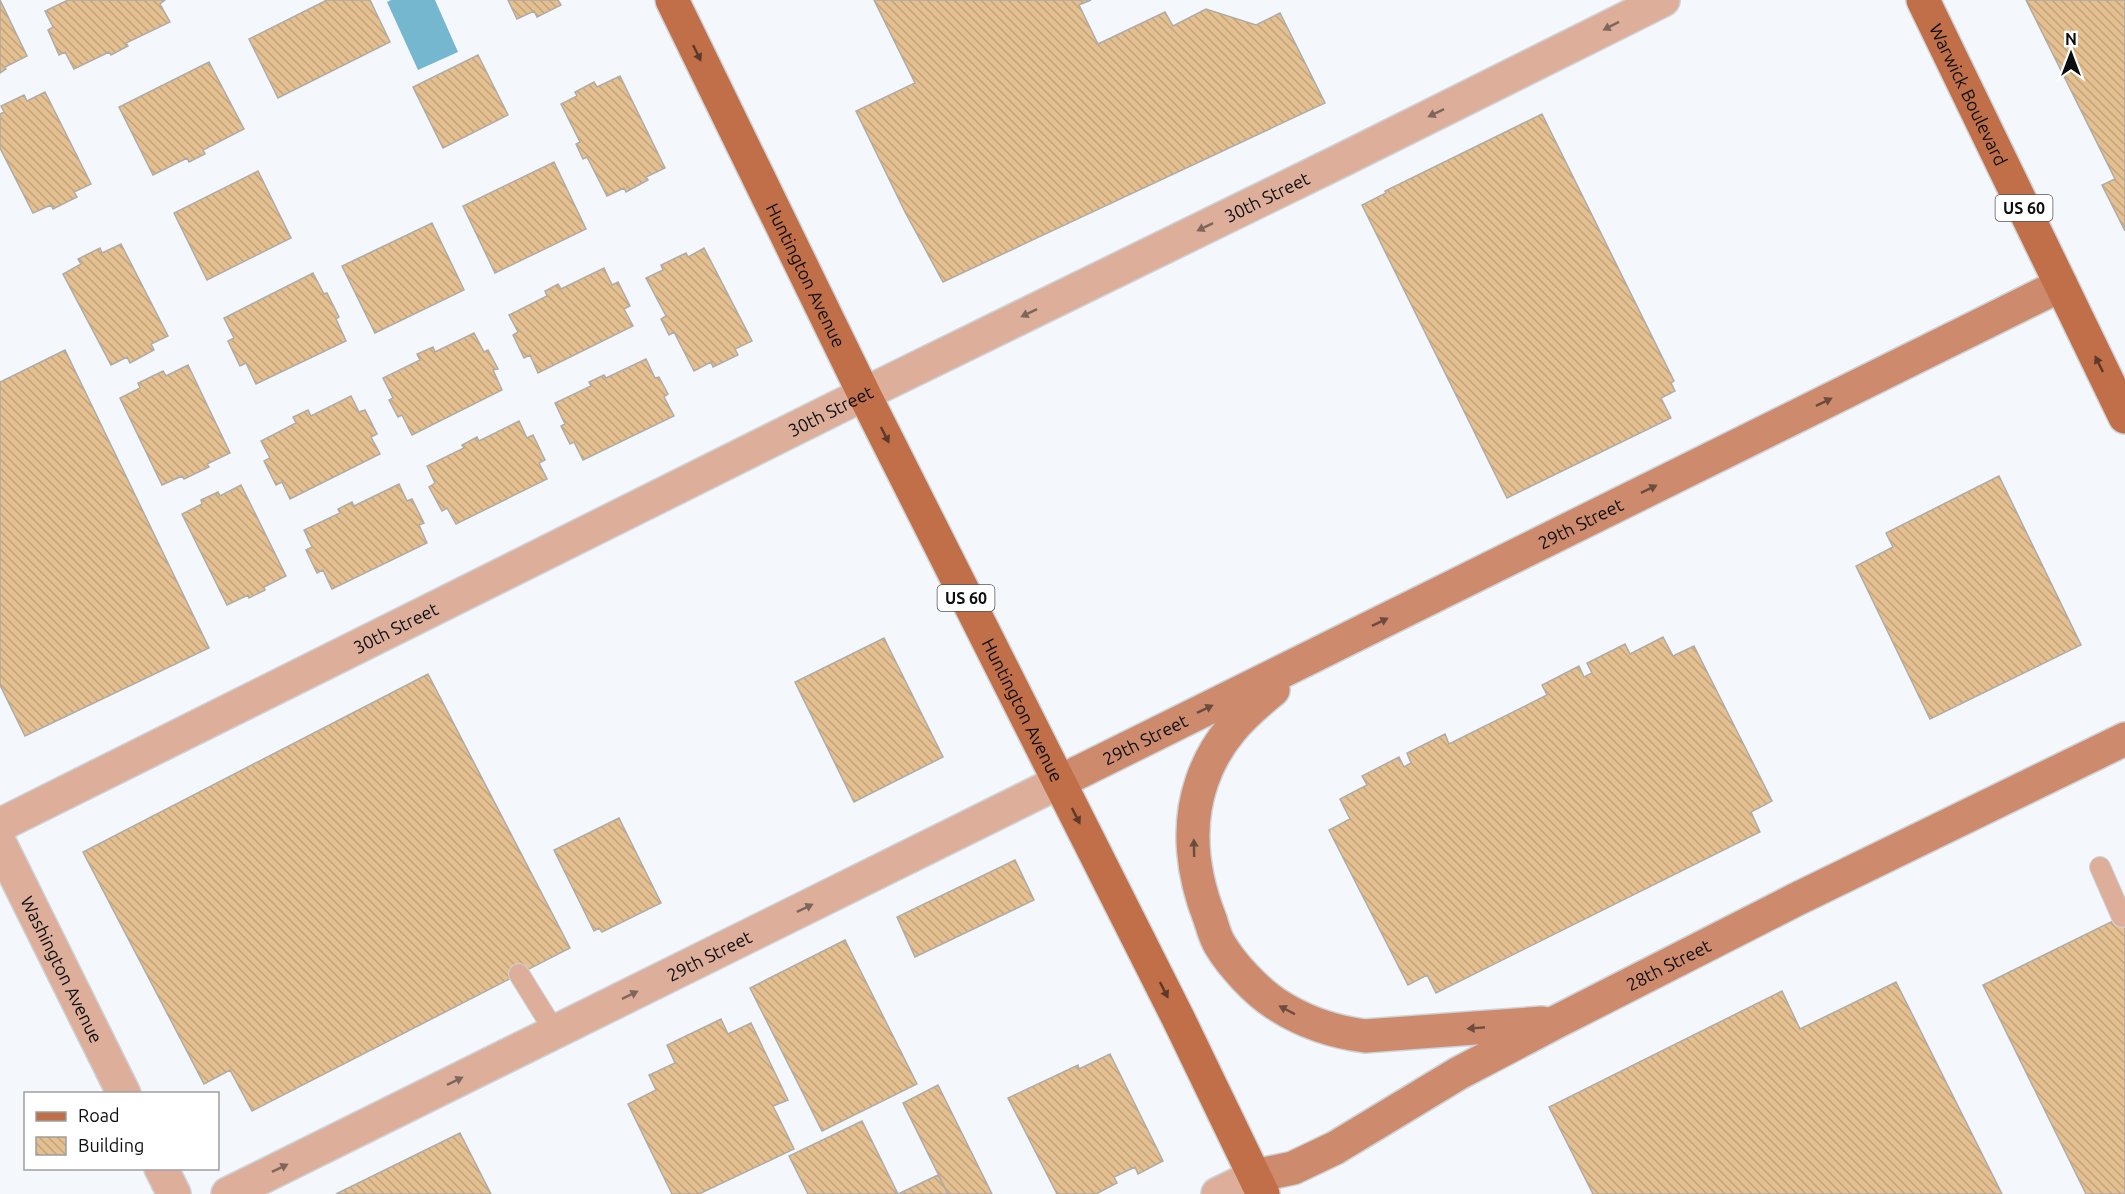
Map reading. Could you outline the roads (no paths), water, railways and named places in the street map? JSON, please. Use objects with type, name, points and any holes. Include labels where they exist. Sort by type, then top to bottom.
[{"type":"main road","name":"Huntington Avenue","points":[[672,0],[864,394],[1179,1020],[1259,1185]]},
{"type":"main road","name":"Warwick Boulevard","points":[[1923,0],[2125,417]]},
{"type":"main road","name":"29th Street","points":[[1059,782],[2061,285]]},
{"type":"main road","points":[[1314,655],[1241,716],[1214,755],[1202,781],[1194,822],[1194,863],[1201,897],[1219,944],[1242,974],[1275,1004],[1310,1022],[1347,1033],[1365,1036],[1556,1022]]},
{"type":"main road","name":"28th Street","points":[[1259,1185],[1335,1148],[1459,1073],[1556,1022],[1796,900],[2125,739]]},
{"type":"street","name":"30th Street","points":[[0,825],[864,394],[1340,162],[1663,0]]},
{"type":"street","name":"29th Street","points":[[228,1194],[1059,782]]},
{"type":"street","name":"Washington Avenue","points":[[0,844],[123,1092]]},
{"type":"street","points":[[162,1170],[174,1194]]},
{"type":"street","name":"28th Street","points":[[1218,1194],[1259,1185]]},
{"type":"lane","points":[[2100,867],[2122,917]]},
{"type":"lane","points":[[519,974],[555,1032]]},
{"type":"water","points":[[391,0],[435,0],[458,52],[418,70],[387,2]]}]
